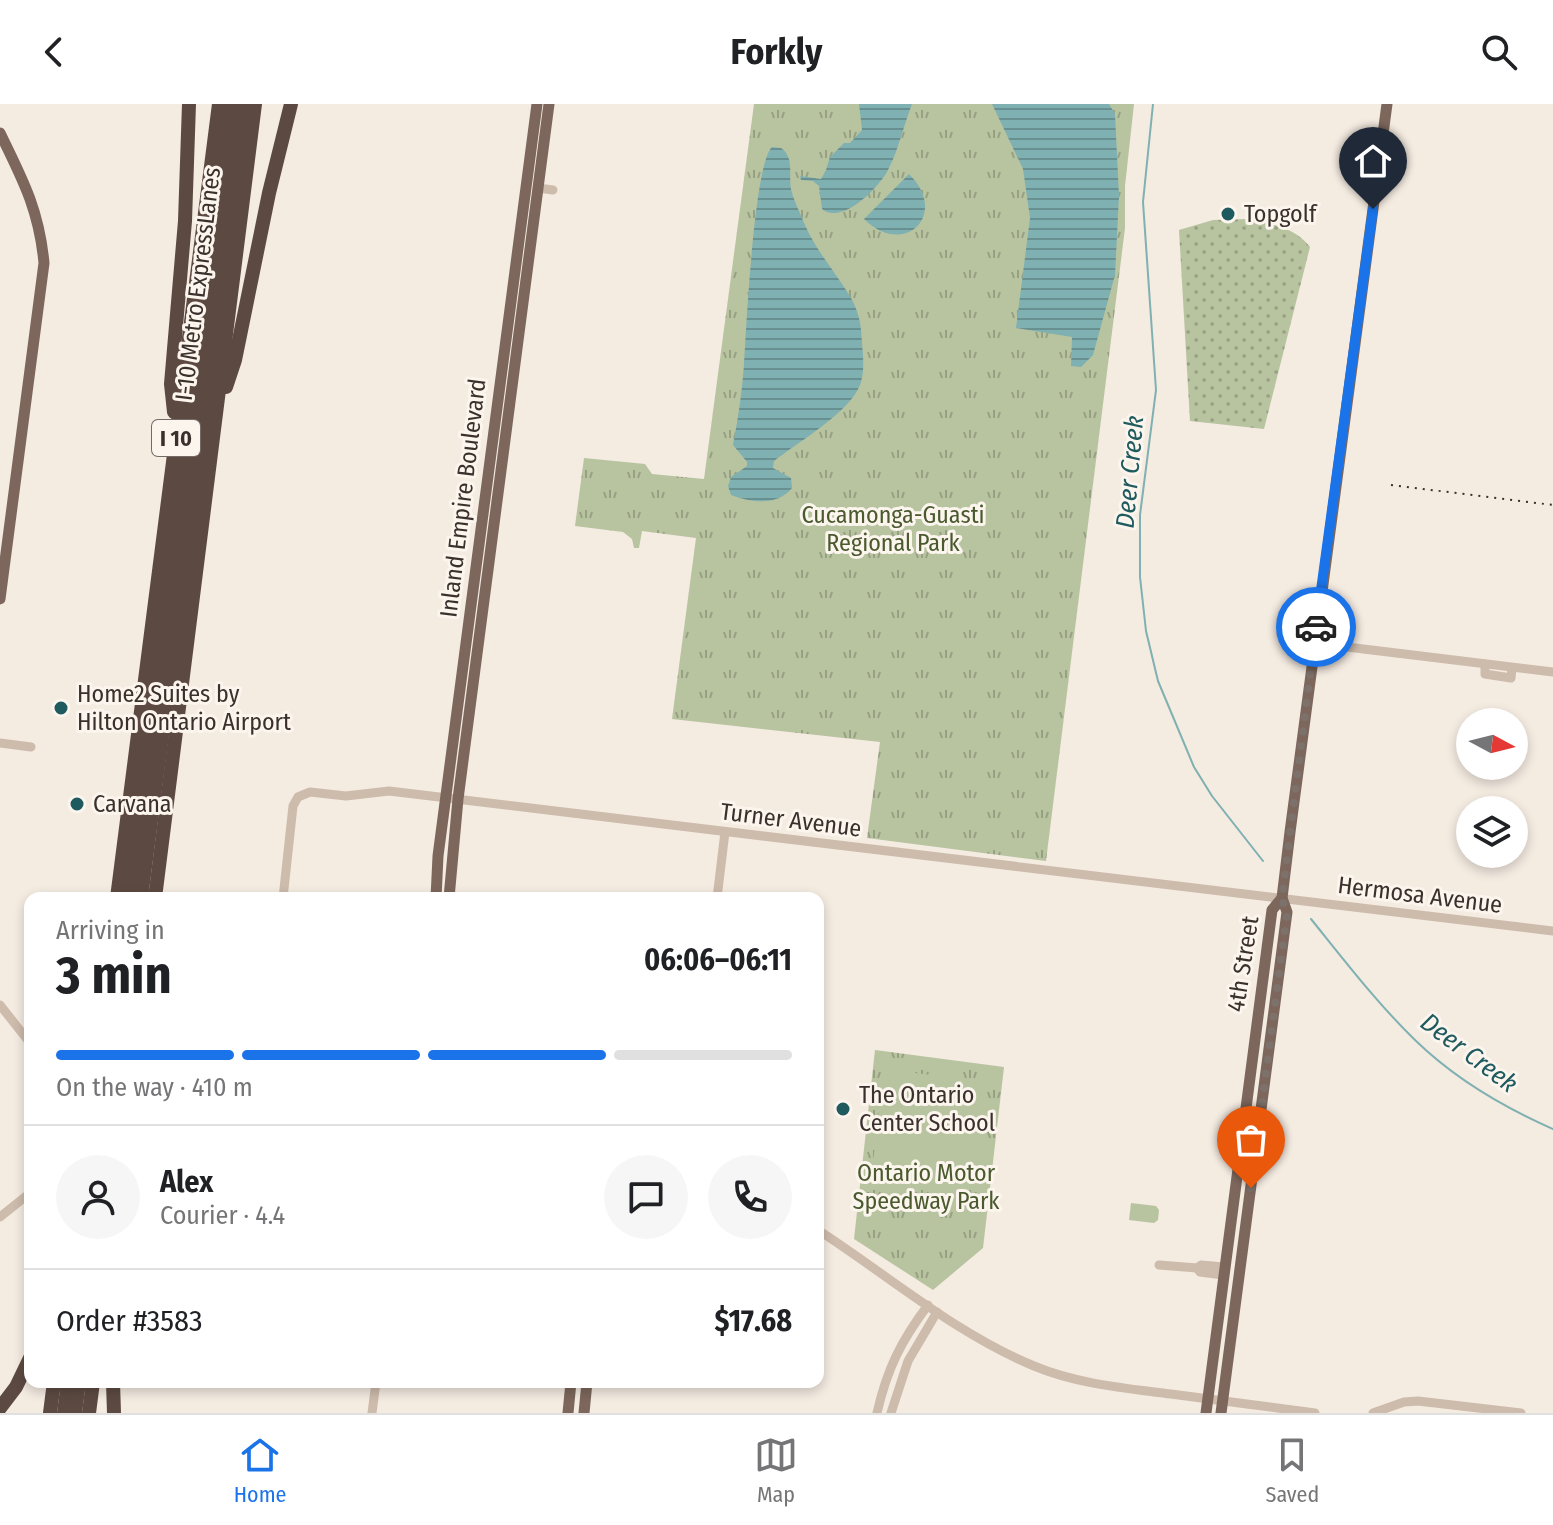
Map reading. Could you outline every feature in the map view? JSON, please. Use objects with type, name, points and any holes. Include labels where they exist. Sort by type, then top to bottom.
[{"type":"highway","points":[[177,432],[171,384],[184,234],[189,104]]},
{"type":"highway","name":"I 10","points":[[118,892],[219,104]]},
{"type":"highway","name":"I-10 Metro ExpressLanes","points":[[130,892],[231,104]]},
{"type":"highway","name":"I-10 Metro ExpressLanes","points":[[142,892],[243,104]]},
{"type":"highway","name":"I 10","points":[[156,892],[255,104]]},
{"type":"highway","points":[[215,421],[235,360],[269,193],[291,104]]},
{"type":"highway","points":[[0,1408],[24,1370]]},
{"type":"highway","points":[[50,1413],[53,1388]]},
{"type":"highway","points":[[64,1413],[67,1388]]},
{"type":"highway","points":[[75,1413],[78,1388]]},
{"type":"highway","points":[[89,1413],[92,1388]]},
{"type":"highway","points":[[113,1388],[114,1413]]},
{"type":"main road","name":"Inland Empire Boulevard","points":[[449,892],[452,799],[537,104]]},
{"type":"main road","name":"Inland Empire Boulevard","points":[[437,892],[549,104]]},
{"type":"main road","points":[[1282,898],[1387,104]]},
{"type":"main road","points":[[0,133],[30,193],[41,228],[44,263],[0,599]]},
{"type":"main road","name":"4th Street","points":[[1206,1413],[1272,910],[1282,898]]},
{"type":"main road","name":"4th Street","points":[[1222,1407],[1287,914],[1282,898]]},
{"type":"main road","points":[[568,1413],[570,1388]]},
{"type":"main road","points":[[584,1413],[586,1388]]},
{"type":"street","points":[[538,188],[553,190]]},
{"type":"street","points":[[1314,643],[1553,672]]},
{"type":"street","points":[[0,743],[31,747]]},
{"type":"street","name":"Turner Avenue","points":[[284,892],[293,806],[298,797],[310,792],[346,796],[376,791],[1282,898]]},
{"type":"street","points":[[718,892],[725,832]]},
{"type":"street","name":"Hermosa Avenue","points":[[1282,898],[1553,931]]},
{"type":"street","points":[[0,1005],[24,1035]]},
{"type":"street","points":[[0,1217],[24,1198]]},
{"type":"street","points":[[824,1234],[933,1309],[1000,1350],[1058,1375],[1122,1388],[1208,1399],[1222,1407],[1315,1413]]},
{"type":"street","points":[[1159,1265],[1197,1268],[1201,1265],[1223,1271]]},
{"type":"street","points":[[877,1413],[892,1362],[905,1337],[933,1309]]},
{"type":"street","points":[[891,1413],[908,1361],[933,1309]]},
{"type":"street","points":[[372,1413],[375,1388]]},
{"type":"street","points":[[1373,1413],[1404,1402],[1451,1409],[1521,1413]]},
{"type":"green space","name":"Cucamonga-Guasti Regional Park","points":[[754,104],[1134,104],[1125,186],[1125,228],[1046,861],[867,838],[880,742],[672,719],[696,538],[642,531],[639,548],[634,548],[632,539],[623,532],[575,526],[584,458],[645,464],[652,474],[704,479]]},
{"type":"green space","points":[[1248,219],[1290,231],[1310,247],[1264,429],[1190,421],[1179,230],[1213,220]]},
{"type":"green space","name":"Ontario Motor Speedway Park","points":[[875,1050],[1004,1067],[983,1248],[933,1290],[854,1239]]},
{"type":"green space","points":[[884,1069],[939,1076],[927,1177],[872,1171]]},
{"type":"green space","points":[[944,1083],[987,1089],[977,1174],[934,1169]]},
{"type":"green space","points":[[1131,1203],[1156,1206],[1159,1210],[1158,1220],[1154,1223],[1129,1220]]},
{"type":"water","points":[[859,104],[912,104],[885,176],[860,202],[840,212],[830,213],[822,209],[819,186],[813,181],[801,180],[800,176],[821,179],[830,157],[862,130]]},
{"type":"water","points":[[992,104],[1109,104],[1115,114],[1119,196],[1115,275],[1093,355],[1081,367],[1071,366],[1072,337],[1016,328],[1030,218],[1023,169]]},
{"type":"water","points":[[772,147],[786,152],[792,193],[805,225],[856,307],[861,327],[863,369],[860,385],[846,406],[774,461],[773,468],[791,478],[792,488],[779,498],[755,501],[731,495],[728,486],[731,477],[747,466],[733,445],[740,405],[760,183]]},
{"type":"water","points":[[909,174],[920,189],[925,204],[917,226],[907,233],[894,234],[879,230],[864,219]]},
{"type":"waterway","name":"Deer Creek","points":[[1153,104],[1143,202],[1156,390],[1140,515],[1140,577],[1146,631],[1158,681],[1194,767],[1212,796],[1263,861]]},
{"type":"waterway","name":"Deer Creek","points":[[1311,919],[1374,996],[1430,1054],[1480,1090],[1553,1129]]},
{"type":"railway","points":[[1391,485],[1553,505]]},
{"type":"way so far","points":[[1251,1188],[1287,914],[1282,898],[1316,627]]},
{"type":"place","name":"Topgolf","points":[[1228,214]]},
{"type":"place","name":"Home2 Suites by Hilton Ontario Airport","points":[[61,708]]},
{"type":"place","name":"Carvana","points":[[77,804]]},
{"type":"place","name":"The Ontario Center School","points":[[843,1109]]},
{"type":"route","points":[[1316,627],[1373,209]]}]
